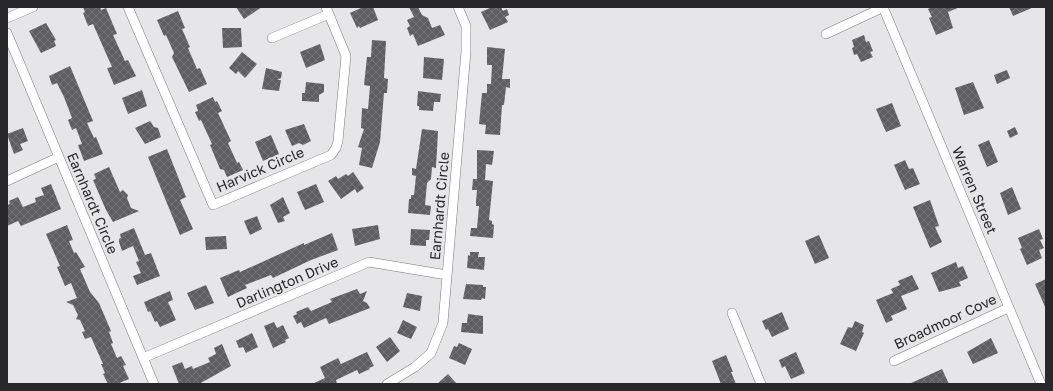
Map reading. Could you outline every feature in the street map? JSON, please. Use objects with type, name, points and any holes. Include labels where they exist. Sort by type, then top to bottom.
[{"type":"street","points":[[7,18],[33,7]]},
{"type":"street","name":"Harvick Circle","points":[[128,7],[213,205],[331,155],[336,148],[338,141],[346,56],[327,10]]},
{"type":"street","name":"Earnhardt Circle","points":[[386,384],[415,367],[431,353],[443,323],[466,51],[466,26],[458,7]]},
{"type":"street","points":[[826,34],[883,7]]},
{"type":"street","name":"Warren Street","points":[[883,7],[1041,384]]},
{"type":"street","points":[[272,38],[327,10]]},
{"type":"street","name":"Earnhardt Circle","points":[[7,33],[154,384]]},
{"type":"street","points":[[7,181],[59,157]]},
{"type":"street","name":"Darlington Drive","points":[[143,358],[369,262],[447,275]]},
{"type":"street","name":"Broadmoor Cove","points":[[894,361],[1008,308]]},
{"type":"street","points":[[732,313],[761,384]]},
{"type":"building","points":[[83,7],[100,7],[101,10],[106,8],[117,34],[113,35],[125,61],[128,60],[136,76],[114,85],[107,68],[112,67],[93,24],[88,26],[83,13],[85,12]]},
{"type":"building","points":[[236,7],[262,7],[244,19]]},
{"type":"building","points":[[363,7],[373,7],[378,20],[357,28],[350,13]]},
{"type":"building","points":[[409,7],[418,7],[422,15],[428,18],[432,28],[440,25],[445,35],[418,46],[413,34],[410,36],[407,28],[410,26],[407,20],[414,17]]},
{"type":"building","points":[[492,7],[501,7],[503,11],[507,9],[509,15],[505,17],[508,22],[490,30],[481,12]]},
{"type":"building","points":[[932,7],[960,7],[948,12],[953,28],[936,35],[929,18],[932,17],[928,9]]},
{"type":"building","points":[[1009,7],[1034,7],[1013,16]]},
{"type":"building","points":[[178,11],[185,28],[182,29],[190,47],[188,48],[197,69],[200,68],[207,84],[189,92],[172,57],[174,53],[166,35],[164,36],[157,20]]},
{"type":"building","points":[[46,23],[56,40],[54,41],[56,46],[41,53],[29,31]]},
{"type":"building","points":[[222,28],[241,28],[242,47],[223,48]]},
{"type":"building","points":[[864,35],[866,42],[869,41],[873,51],[870,52],[873,57],[861,62],[857,54],[854,55],[852,40]]},
{"type":"building","points":[[372,40],[386,41],[384,78],[388,79],[387,93],[384,93],[380,142],[372,168],[359,165],[362,148],[358,147],[364,129],[361,128],[362,108],[368,109],[370,86],[364,85],[367,57],[371,57]]},
{"type":"building","points":[[320,44],[325,60],[306,68],[300,52]]},
{"type":"building","points":[[487,47],[505,49],[502,79],[510,79],[510,88],[506,87],[504,105],[502,105],[500,135],[485,134],[486,125],[479,124],[482,93],[487,93],[487,84],[491,84],[492,65],[487,65]]},
{"type":"building","points":[[242,52],[257,64],[245,78],[238,71],[236,74],[229,68]]},
{"type":"building","points":[[424,57],[444,59],[442,80],[423,78]]},
{"type":"building","points":[[70,66],[93,121],[87,123],[94,138],[96,137],[103,154],[84,161],[78,145],[82,144],[76,128],[72,130],[68,120],[72,118],[64,97],[57,83],[52,85],[49,76]]},
{"type":"building","points":[[266,68],[282,72],[281,78],[277,80],[281,80],[279,91],[262,89]]},
{"type":"building","points":[[1007,70],[1010,78],[997,84],[994,75]]},
{"type":"building","points":[[306,82],[324,84],[324,92],[319,95],[319,102],[302,101],[302,93],[305,93]]},
{"type":"building","points":[[973,82],[984,108],[964,115],[955,88]]},
{"type":"building","points":[[142,90],[147,106],[128,114],[122,98]]},
{"type":"building","points":[[418,91],[441,94],[440,102],[434,102],[433,111],[419,110],[419,106],[417,106]]},
{"type":"building","points":[[213,97],[215,102],[217,101],[222,111],[218,113],[231,141],[228,143],[237,163],[239,162],[243,170],[227,177],[224,170],[220,169],[210,145],[212,144],[201,120],[199,121],[195,112],[198,111],[196,105]]},
{"type":"building","points":[[892,103],[901,126],[886,132],[876,109]]},
{"type":"building","points":[[150,121],[154,127],[158,128],[161,137],[145,144],[135,128]]},
{"type":"building","points":[[304,124],[311,141],[303,145],[299,143],[292,146],[285,130]]},
{"type":"building","points":[[1015,127],[1018,134],[1010,138],[1007,131]]},
{"type":"building","points":[[23,128],[28,141],[20,144],[23,150],[14,154],[7,134]]},
{"type":"building","points":[[422,129],[438,131],[436,168],[432,167],[431,179],[427,183],[425,205],[431,206],[430,215],[408,213],[409,199],[411,199],[411,195],[414,195],[416,176],[412,175],[412,168],[416,169]]},
{"type":"building","points":[[271,135],[279,154],[263,161],[255,142]]},
{"type":"building","points":[[989,140],[998,162],[987,167],[978,145]]},
{"type":"building","points":[[167,149],[186,197],[180,200],[193,229],[180,235],[148,157]]},
{"type":"building","points":[[477,150],[494,151],[492,165],[486,164],[485,180],[493,181],[489,220],[492,221],[492,224],[494,225],[493,238],[470,236],[471,228],[477,228],[479,206],[476,206],[477,190],[472,190],[473,179],[477,179]]},
{"type":"building","points":[[905,160],[909,169],[913,168],[920,184],[905,190],[894,165]]},
{"type":"building","points":[[109,167],[120,192],[123,190],[128,195],[127,198],[131,208],[139,211],[113,222],[93,180],[96,179],[94,174]]},
{"type":"building","points":[[353,172],[364,188],[357,193],[355,189],[341,199],[328,181],[336,176],[338,179],[346,174],[348,176]]},
{"type":"building","points":[[51,184],[61,209],[21,226],[18,221],[7,226],[7,205],[10,204],[9,201],[18,197],[23,207],[36,202],[35,198],[44,195],[41,188]]},
{"type":"building","points":[[316,184],[324,202],[305,210],[297,192]]},
{"type":"building","points":[[1012,187],[1021,209],[1008,215],[1000,193]]},
{"type":"building","points":[[283,197],[290,213],[283,217],[285,221],[278,223],[270,205]]},
{"type":"building","points":[[930,200],[939,226],[935,227],[942,242],[930,248],[913,207]]},
{"type":"building","points":[[257,216],[262,229],[250,235],[244,221]]},
{"type":"building","points":[[67,225],[73,240],[69,241],[74,253],[76,252],[85,267],[80,269],[90,292],[99,303],[111,331],[109,332],[113,343],[111,344],[117,358],[121,356],[126,365],[123,366],[129,379],[117,384],[108,384],[103,374],[105,373],[101,364],[103,364],[91,337],[85,339],[82,332],[85,331],[80,320],[76,319],[78,315],[73,305],[66,302],[77,298],[71,283],[65,286],[57,267],[60,266],[46,234]]},
{"type":"building","points":[[378,225],[380,239],[355,246],[352,229]]},
{"type":"building","points":[[134,228],[145,255],[151,253],[160,276],[137,285],[133,276],[141,273],[136,262],[139,261],[133,246],[122,251],[119,242],[119,239],[121,238],[120,234]]},
{"type":"building","points":[[411,229],[430,230],[429,240],[426,240],[426,246],[410,245]]},
{"type":"building","points":[[1039,229],[1043,239],[1040,240],[1044,248],[1039,250],[1042,258],[1027,265],[1020,249],[1022,248],[1018,238]]},
{"type":"building","points":[[332,233],[338,250],[311,260],[273,278],[271,275],[245,285],[247,288],[228,297],[220,278],[239,270],[240,272],[304,243],[304,245]]},
{"type":"building","points":[[819,235],[829,258],[815,264],[805,241]]},
{"type":"building","points":[[226,236],[227,249],[206,250],[205,237]]},
{"type":"building","points":[[470,252],[479,252],[478,257],[485,257],[484,270],[467,268],[468,255],[470,256]]},
{"type":"building","points":[[956,262],[958,268],[963,266],[968,278],[959,282],[961,286],[939,292],[931,273]]},
{"type":"building","points":[[912,275],[919,289],[901,296],[907,309],[891,316],[893,320],[886,323],[876,300],[893,293],[891,289],[900,285],[898,281]]},
{"type":"building","points":[[1046,279],[1046,309],[1035,284]]},
{"type":"building","points":[[466,284],[483,285],[483,287],[486,287],[485,299],[463,299]]},
{"type":"building","points":[[206,285],[214,303],[195,310],[187,293]]},
{"type":"building","points":[[357,289],[360,294],[367,291],[363,301],[367,303],[370,308],[329,324],[326,318],[304,328],[301,322],[297,324],[293,316],[297,314],[296,312],[308,307],[311,311],[332,302],[330,299]]},
{"type":"building","points":[[170,291],[173,300],[168,302],[176,320],[160,327],[157,321],[155,322],[150,311],[148,312],[144,302]]},
{"type":"building","points":[[407,293],[422,296],[420,311],[403,307]]},
{"type":"building","points":[[782,312],[789,329],[772,337],[768,329],[766,330],[762,321]]},
{"type":"building","points":[[468,314],[483,316],[483,334],[461,332],[462,323],[467,323]]},
{"type":"building","points":[[403,320],[417,327],[411,339],[397,333]]},
{"type":"building","points":[[855,321],[864,325],[862,332],[864,333],[856,351],[840,344],[848,327],[852,328]]},
{"type":"building","points":[[274,322],[277,328],[283,325],[289,338],[285,340],[286,342],[273,348],[264,326]]},
{"type":"building","points":[[252,333],[258,347],[246,353],[243,347],[239,348],[236,341]]},
{"type":"building","points":[[390,337],[400,351],[387,362],[376,347]]},
{"type":"building","points":[[991,338],[998,353],[973,364],[967,352]]},
{"type":"building","points":[[459,343],[472,349],[465,365],[449,358],[454,346],[457,347]]},
{"type":"building","points":[[222,344],[231,366],[199,384],[179,384],[172,366],[182,362],[185,369],[192,366],[193,369],[210,362],[208,358],[216,354],[214,348]]},
{"type":"building","points":[[367,352],[374,366],[369,368],[370,369],[359,374],[357,370],[336,380],[337,384],[312,384],[325,378],[320,367],[338,358],[341,364]]},
{"type":"building","points":[[796,352],[805,373],[791,379],[785,366],[782,368],[779,360]]},
{"type":"building","points":[[726,355],[736,384],[721,384],[712,361]]},
{"type":"building","points":[[942,369],[949,384],[909,384]]},
{"type":"building","points":[[448,374],[457,384],[437,384]]}]
